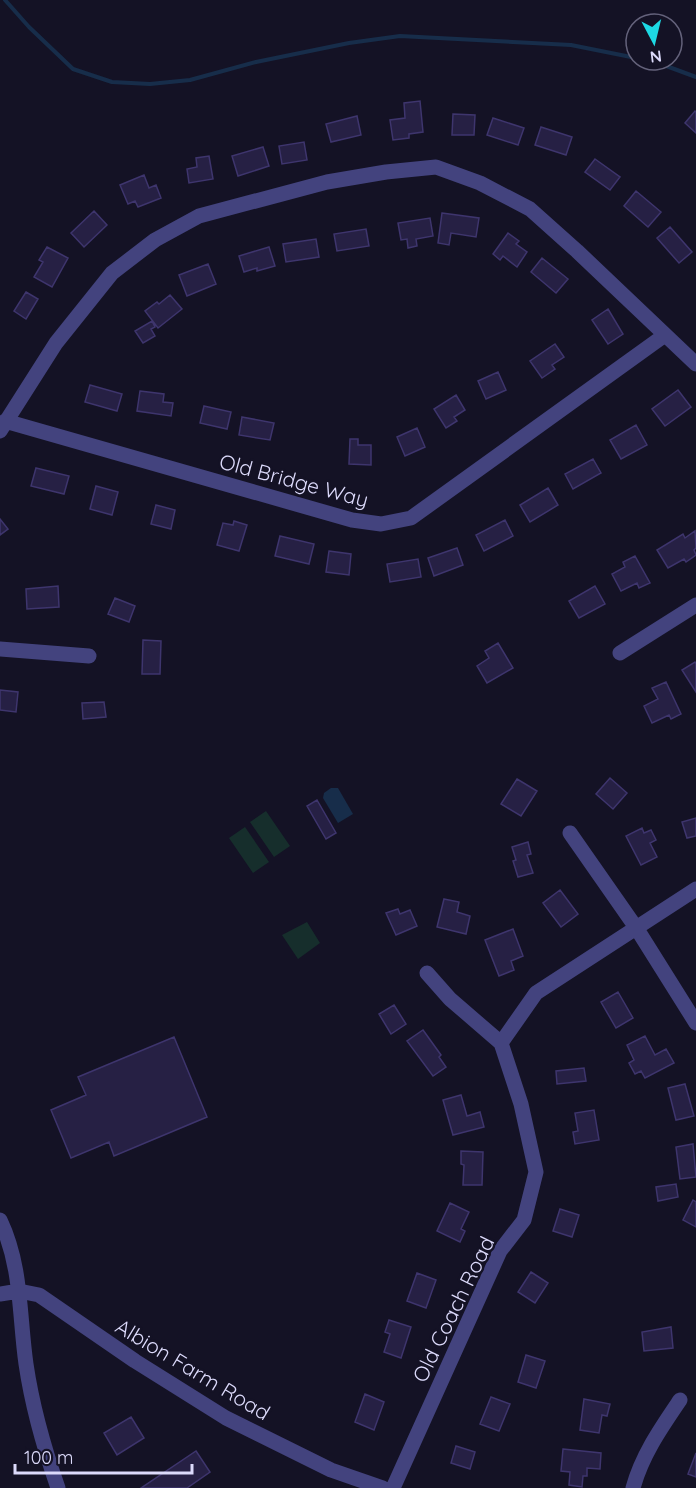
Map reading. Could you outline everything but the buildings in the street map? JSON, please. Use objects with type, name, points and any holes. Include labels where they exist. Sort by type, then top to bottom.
[{"type":"street","points":[[3,426],[56,343],[112,273],[155,240],[200,216],[327,182],[386,172],[436,167],[480,183],[530,209],[696,364]]},
{"type":"street","name":"Old Bridge Way","points":[[3,426],[352,520],[381,524],[411,518],[665,334]]},
{"type":"street","points":[[620,653],[696,605]]},
{"type":"street","points":[[0,649],[89,656]]},
{"type":"street","points":[[570,833],[637,929],[696,1023]]},
{"type":"street","points":[[427,973],[450,999],[501,1044],[536,993],[696,889]]},
{"type":"street","name":"Old Coach Road","points":[[393,1488],[500,1251],[524,1220],[536,1172],[521,1104],[501,1044]]},
{"type":"street","points":[[0,1220],[13,1254],[26,1365],[47,1457],[58,1488]]},
{"type":"street","points":[[0,1294],[19,1291]]},
{"type":"street","name":"Albion Farm Road","points":[[19,1291],[39,1294],[135,1360],[226,1418],[331,1470],[383,1488]]},
{"type":"street","points":[[633,1488],[637,1472],[657,1433],[680,1400]]},
{"type":"green space","points":[[266,811],[290,846],[274,857],[250,822]]},
{"type":"green space","points":[[245,827],[269,862],[253,873],[229,838]]},
{"type":"green space","points":[[307,922],[320,943],[298,959],[282,935]]},
{"type":"water","points":[[331,788],[338,788],[353,814],[338,823],[323,798],[324,793]]},
{"type":"waterway","points":[[5,0],[29,27],[73,69],[112,82],[150,84],[190,80],[256,62],[349,43],[400,36],[571,45],[624,56]]},
{"type":"waterway","points":[[682,72],[696,77]]}]
